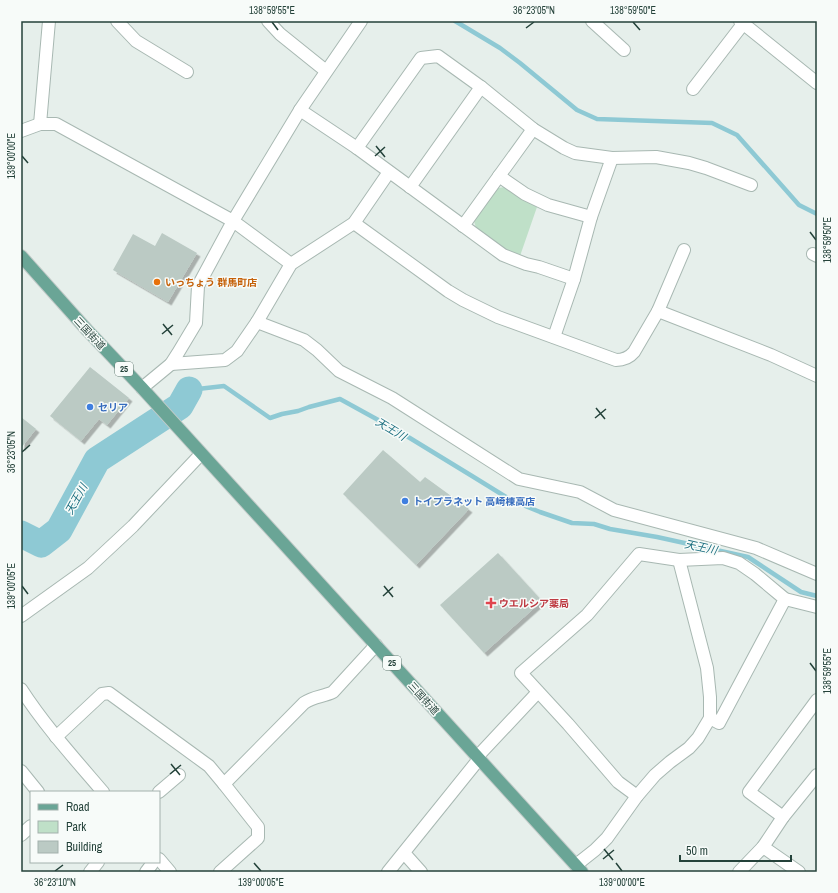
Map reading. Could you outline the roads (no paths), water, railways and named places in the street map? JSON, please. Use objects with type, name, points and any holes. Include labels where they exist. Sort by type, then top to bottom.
[{"type":"main road","name":"三国街道","points":[[21,256],[579,869]]},
{"type":"street","points":[[118,21],[136,41],[187,72]]},
{"type":"street","points":[[268,21],[280,34],[326,71]]},
{"type":"street","points":[[142,388],[171,364],[196,323],[198,286],[232,220],[300,110],[361,21]]},
{"type":"street","points":[[592,21],[624,50]]},
{"type":"street","points":[[692,89],[742,22],[817,83]]},
{"type":"street","points":[[40,124],[45,23]]},
{"type":"street","points":[[357,148],[421,58],[438,56],[481,87],[533,129],[564,148],[575,152],[612,158],[656,157],[689,163],[751,185]]},
{"type":"street","points":[[410,187],[481,87]]},
{"type":"street","points":[[300,110],[357,148],[503,254],[526,264],[574,279]]},
{"type":"street","points":[[21,131],[40,124],[56,124],[232,220],[290,264]]},
{"type":"street","points":[[463,226],[533,129]]},
{"type":"street","points":[[554,337],[574,279],[591,217],[612,158]]},
{"type":"street","points":[[171,364],[225,360],[237,351],[257,322],[290,264],[354,223],[389,172]]},
{"type":"street","points":[[498,176],[525,194],[548,205],[591,217]]},
{"type":"street","points":[[354,223],[448,291],[463,300],[498,317],[616,360],[623,360],[634,352],[658,311],[684,250]]},
{"type":"street","points":[[658,311],[771,355],[817,376]]},
{"type":"street","points":[[257,322],[304,340],[339,371],[392,398],[519,479],[580,492],[614,510],[756,548],[817,574]]},
{"type":"street","points":[[21,616],[88,568],[133,526],[201,454]]},
{"type":"street","points":[[637,796],[618,782],[568,724],[521,673],[586,615],[639,554],[679,560],[723,558],[738,563],[785,599],[817,607]]},
{"type":"street","points":[[579,869],[607,838],[637,796],[655,775],[689,748],[698,738],[710,718],[710,697],[707,668],[679,560]]},
{"type":"street","points":[[710,718],[719,723],[785,599]]},
{"type":"street","points":[[224,784],[304,703],[311,698],[333,692],[376,645]]},
{"type":"street","points":[[21,689],[56,737],[102,791]]},
{"type":"street","points":[[388,872],[478,758],[538,692]]},
{"type":"street","points":[[56,737],[102,694],[109,693],[209,766],[258,827],[258,838],[220,872]]},
{"type":"street","points":[[782,817],[749,792],[817,700]]},
{"type":"street","points":[[21,771],[37,791]]},
{"type":"street","points":[[739,872],[763,847],[782,817],[817,775]]},
{"type":"street","points":[[160,791],[179,776]]},
{"type":"street","points":[[21,835],[30,827]]},
{"type":"street","points":[[763,847],[799,872]]},
{"type":"street","points":[[404,853],[421,872]]},
{"type":"street","points":[[160,860],[170,872]]},
{"type":"street","points":[[90,872],[97,863]]},
{"type":"street","points":[[146,872],[152,863]]},
{"type":"waterway","points":[[455,21],[500,48],[577,110],[597,119],[712,123],[737,135],[799,205],[817,214]]},
{"type":"waterway","name":"天王川","points":[[189,390],[224,386],[270,418],[340,399],[400,432],[511,500],[540,512],[572,523],[594,524],[610,529],[657,537],[748,557],[801,592],[817,596]]},
{"type":"waterway","name":"天王川","points":[[21,534],[41,544],[59,530],[97,460],[180,406],[189,390]]},
{"type":"place","name":"いっちょう 群馬町店","points":[[157,282]]},
{"type":"place","name":"セリア","points":[[90,407]]},
{"type":"place","name":"トイプラネット 高崎棟高店","points":[[405,501]]},
{"type":"place","name":"ウエルシア薬局","points":[[491,603]]}]
